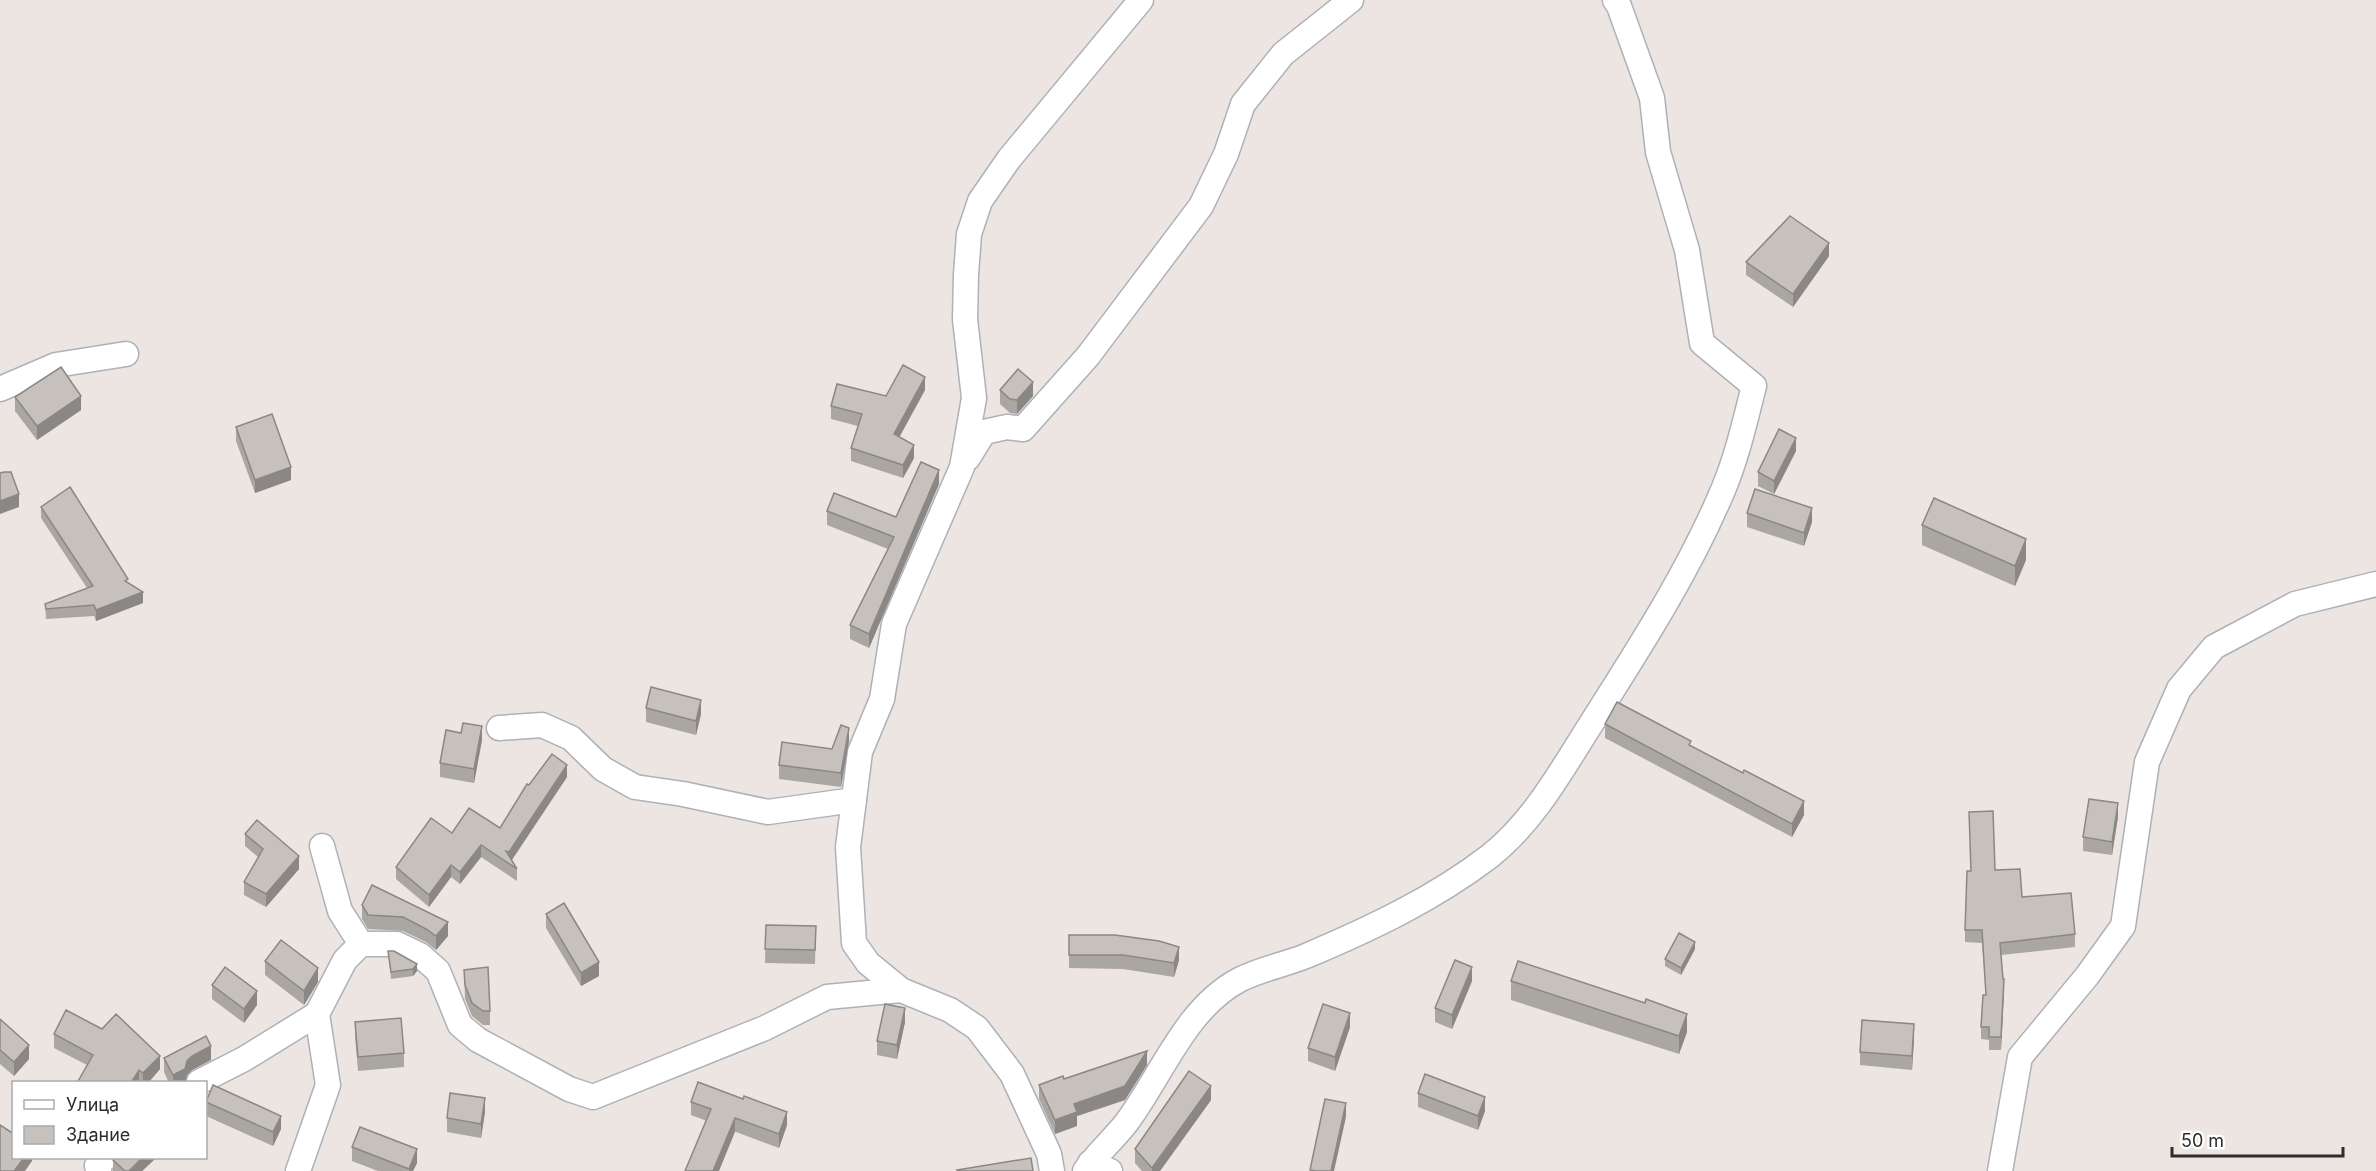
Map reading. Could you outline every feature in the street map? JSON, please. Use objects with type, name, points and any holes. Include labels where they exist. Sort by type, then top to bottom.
[{"type":"street","points":[[962,467],[974,398],[965,319],[966,275],[969,234],[980,201],[1010,159],[1141,0]]},
{"type":"street","points":[[1052,1171],[1049,1154],[1012,1074],[977,1028],[950,1010],[901,990],[868,963],[854,943],[848,847],[860,752],[882,699],[894,624],[962,467],[984,432],[1007,427],[1023,429],[1088,356],[1201,206],[1226,154],[1243,104],[1283,54],[1351,0]]},
{"type":"street","points":[[1095,1168],[1190,1025],[1215,996],[1240,979],[1304,957],[1408,909],[1456,880],[1491,855],[1518,831],[1547,793],[1652,629],[1725,487],[1754,386],[1702,343],[1687,250],[1658,152],[1652,98],[1615,0]]},
{"type":"street","points":[[0,388],[56,365],[126,354]]},
{"type":"street","points":[[2000,1171],[2020,1057],[2087,976],[2123,926],[2147,762],[2179,689],[2214,647],[2295,604],[2376,584]]},
{"type":"street","points":[[499,728],[542,725],[571,738],[603,769],[635,787],[768,812],[854,800]]},
{"type":"street","points":[[322,846],[340,911],[361,944]]},
{"type":"street","points":[[203,1081],[244,1059],[317,1014],[345,960],[361,944],[397,944],[420,955],[438,971],[460,1025],[478,1040],[559,1084],[593,1097],[765,1028],[827,997],[901,990]]},
{"type":"street","points":[[298,1171],[328,1085],[317,1014]]},
{"type":"building","points":[[1790,216],[1829,243],[1793,294],[1746,262]]},
{"type":"building","points":[[903,365],[925,377],[894,434],[914,445],[903,465],[851,448],[862,414],[831,406],[837,384],[886,396]]},
{"type":"building","points":[[61,367],[81,396],[37,426],[15,397]]},
{"type":"building","points":[[1018,369],[1033,382],[1017,400],[1010,399],[1000,390]]},
{"type":"building","points":[[272,414],[291,467],[255,480],[236,427]]},
{"type":"building","points":[[1779,429],[1796,438],[1774,481],[1758,472]]},
{"type":"building","points":[[921,462],[939,470],[869,634],[850,625],[894,537],[827,511],[834,493],[896,517]]},
{"type":"building","points":[[11,472],[19,494],[0,501],[0,473]]},
{"type":"building","points":[[70,487],[128,579],[125,581],[143,592],[96,610],[94,605],[46,609],[45,604],[93,586],[41,507]]},
{"type":"building","points":[[1755,489],[1812,508],[1804,533],[1747,513]]},
{"type":"building","points":[[1934,498],[2026,539],[2015,566],[1922,525]]},
{"type":"building","points":[[651,687],[701,700],[696,721],[646,708]]},
{"type":"building","points":[[1617,702],[1691,741],[1689,745],[1804,801],[1792,824],[1605,724]]},
{"type":"building","points":[[463,723],[482,726],[474,769],[440,763],[446,730],[461,733]]},
{"type":"building","points":[[841,725],[849,728],[841,773],[779,765],[782,742],[832,749]]},
{"type":"building","points":[[552,754],[567,765],[509,852],[506,851],[517,869],[481,845],[460,872],[451,865],[429,895],[396,867],[431,818],[452,833],[469,808],[500,828],[527,784],[529,785]]},
{"type":"building","points":[[2089,799],[2118,803],[2112,842],[2083,837]]},
{"type":"building","points":[[1993,811],[1995,870],[2020,869],[2022,897],[2071,893],[2075,934],[2000,943],[2004,979],[2001,1037],[1989,1037],[1989,1027],[1981,1027],[1983,995],[1986,995],[1982,930],[1965,930],[1967,871],[1971,871],[1969,812]]},
{"type":"building","points":[[257,820],[299,856],[266,894],[244,882],[263,849],[245,834]]},
{"type":"building","points":[[372,885],[448,922],[436,936],[403,917],[368,915],[362,905]]},
{"type":"building","points":[[564,903],[599,962],[581,973],[546,914]]},
{"type":"building","points":[[766,925],[816,926],[815,950],[765,949]]},
{"type":"building","points":[[1679,933],[1695,942],[1681,968],[1665,959]]},
{"type":"building","points":[[1069,935],[1115,935],[1159,941],[1179,947],[1174,963],[1123,955],[1069,955]]},
{"type":"building","points":[[281,940],[318,968],[304,991],[265,961]]},
{"type":"building","points":[[388,951],[394,951],[417,964],[413,969],[391,972]]},
{"type":"building","points":[[1455,960],[1472,967],[1452,1015],[1435,1008]]},
{"type":"building","points":[[1518,961],[1645,1003],[1646,999],[1687,1014],[1679,1036],[1511,981]]},
{"type":"building","points":[[225,967],[257,991],[244,1009],[212,985]]},
{"type":"building","points":[[488,967],[490,1011],[483,1011],[472,1003],[465,985],[464,970]]},
{"type":"building","points":[[885,1004],[905,1008],[897,1045],[877,1041]]},
{"type":"building","points":[[1323,1004],[1350,1013],[1335,1057],[1308,1048]]},
{"type":"building","points":[[66,1010],[102,1029],[116,1014],[160,1056],[143,1073],[139,1070],[132,1081],[78,1081],[93,1055],[54,1034]]},
{"type":"building","points":[[401,1018],[404,1053],[358,1057],[355,1022]]},
{"type":"building","points":[[0,1019],[29,1045],[14,1062],[0,1050]]},
{"type":"building","points":[[1862,1020],[1914,1024],[1912,1056],[1860,1052]]},
{"type":"building","points":[[206,1036],[211,1046],[192,1056],[187,1061],[185,1069],[173,1075],[164,1058]]},
{"type":"building","points":[[1147,1051],[1125,1086],[1074,1104],[1077,1112],[1055,1120],[1039,1085]]},
{"type":"building","points":[[1189,1071],[1211,1086],[1152,1168],[1135,1149]]},
{"type":"building","points":[[1425,1074],[1485,1097],[1478,1116],[1418,1093]]},
{"type":"building","points":[[698,1082],[787,1112],[779,1134],[735,1118],[713,1171],[685,1171],[711,1109],[691,1102]]},
{"type":"building","points":[[213,1085],[281,1116],[273,1132],[207,1102]]},
{"type":"building","points":[[450,1093],[485,1098],[481,1124],[447,1118]]},
{"type":"building","points":[[1325,1099],[1346,1103],[1331,1171],[1310,1170]]},
{"type":"building","points":[[0,1125],[12,1133],[12,1159],[23,1159],[14,1171],[0,1171]]},
{"type":"building","points":[[360,1127],[417,1149],[409,1169],[352,1147]]},
{"type":"building","points":[[1031,1158],[1033,1171],[957,1170]]},
{"type":"building","points":[[141,1159],[129,1171],[125,1171],[113,1160]]}]
